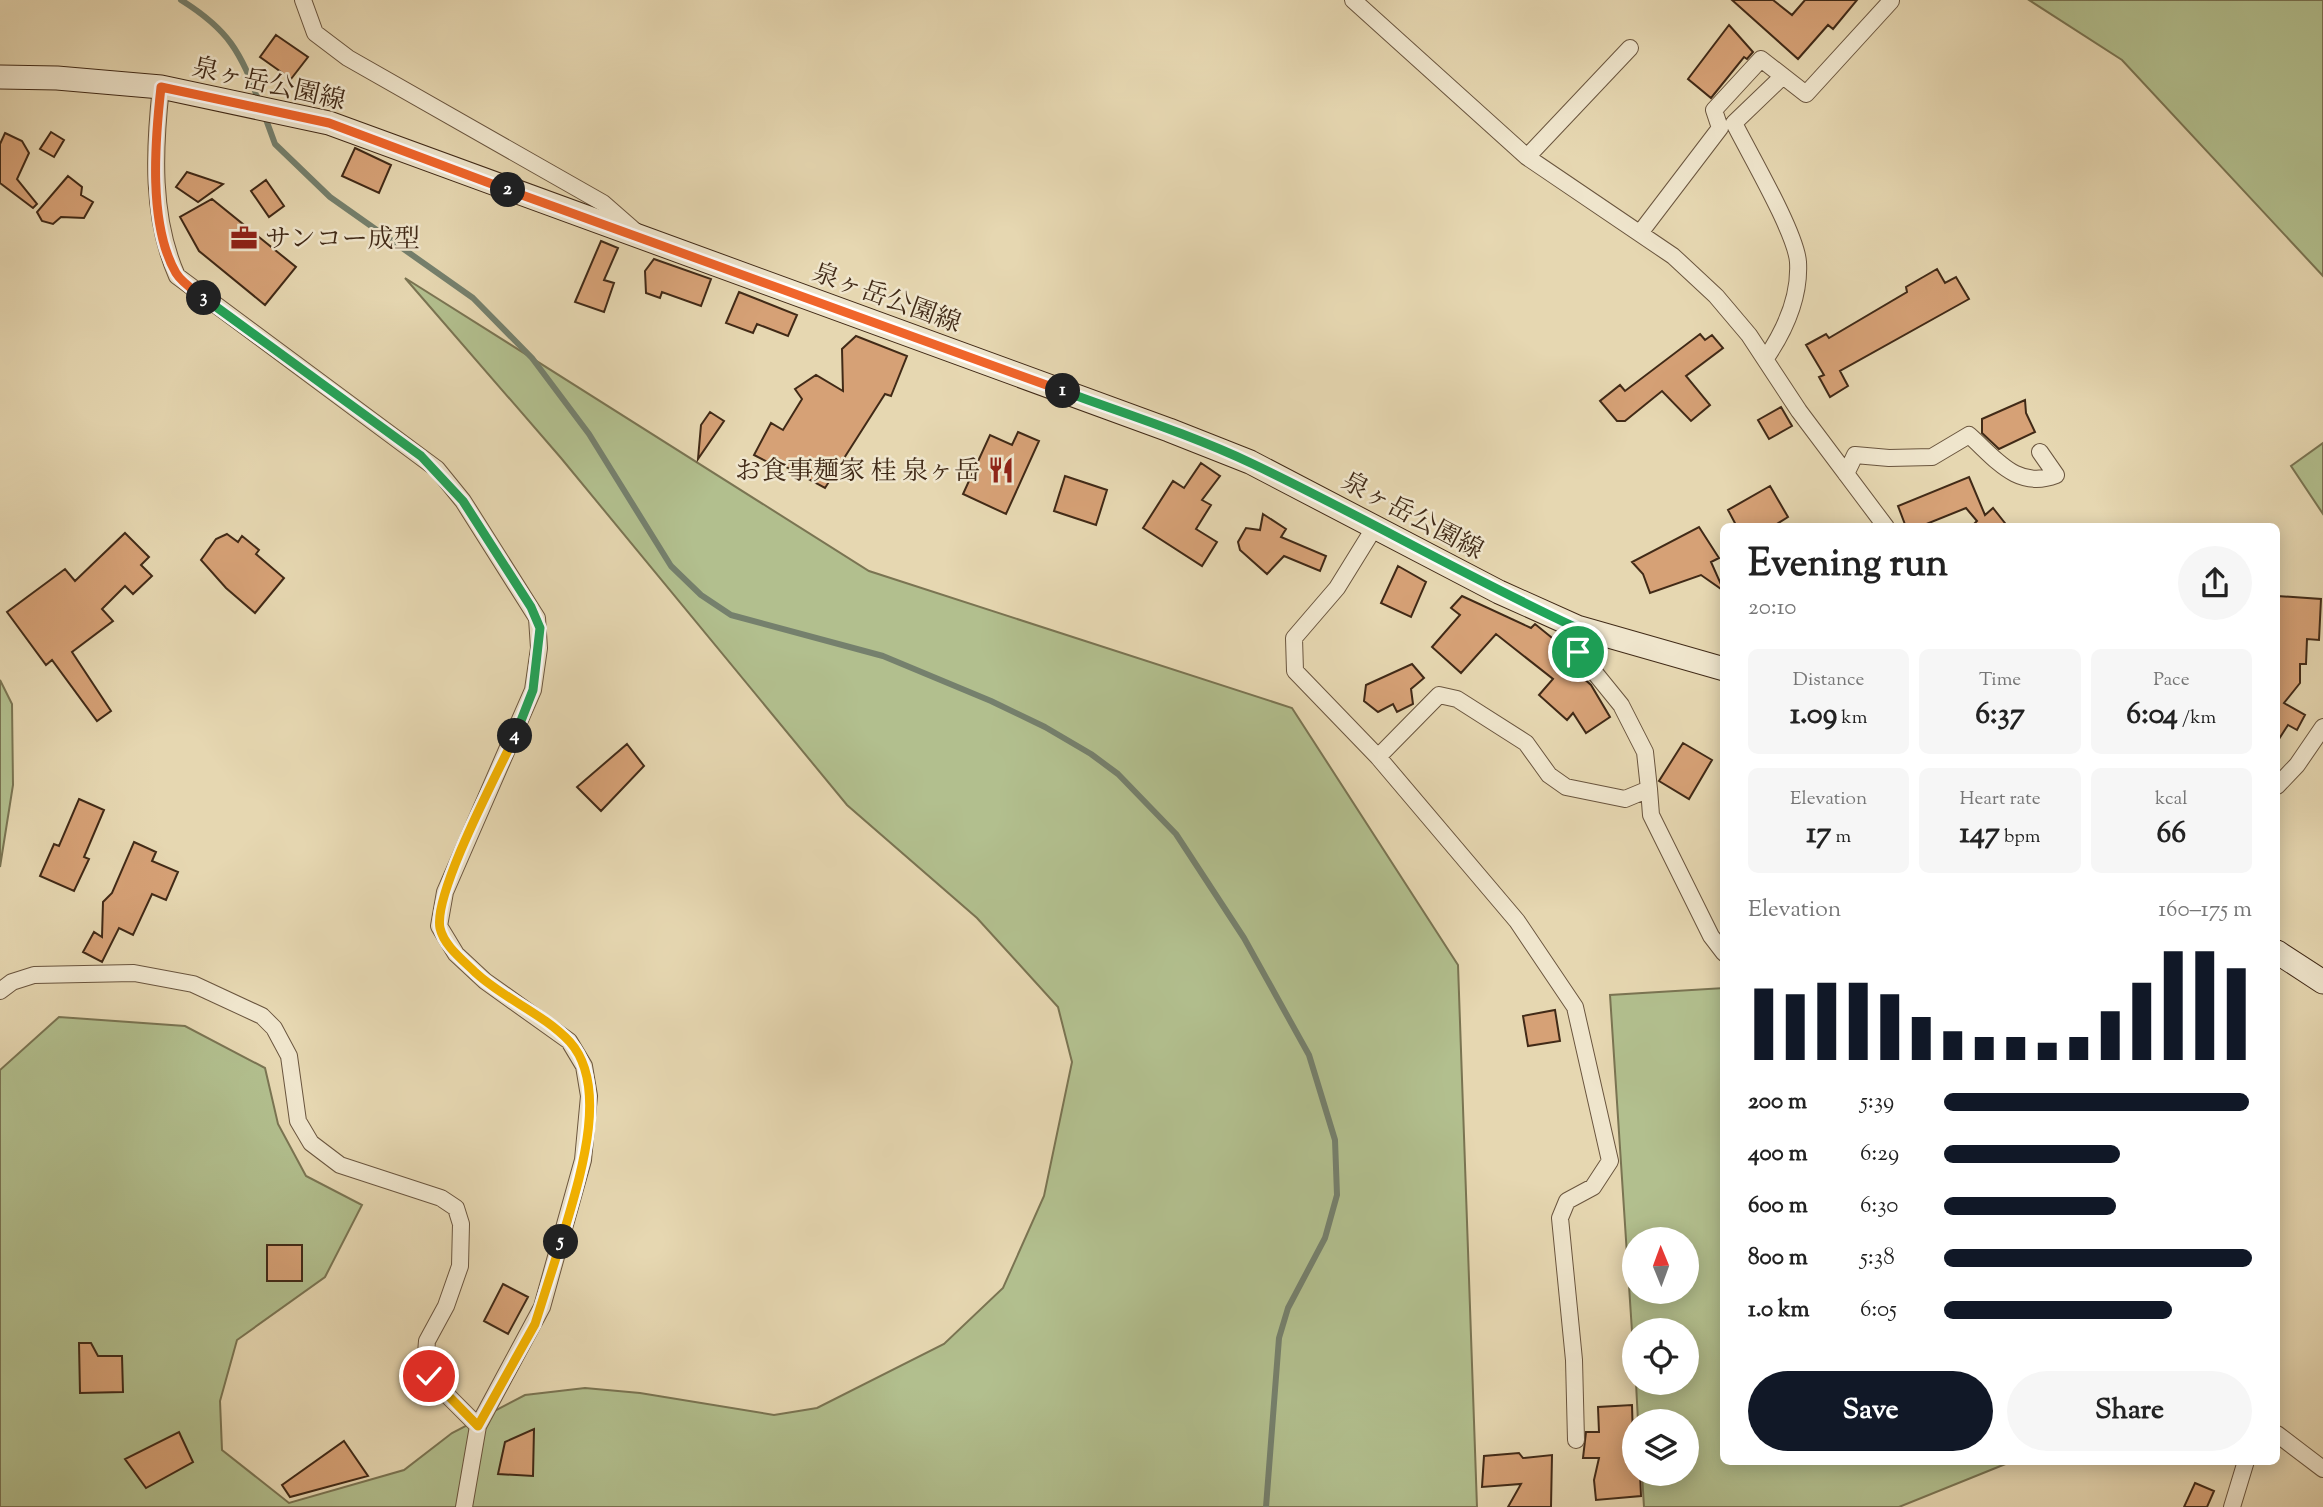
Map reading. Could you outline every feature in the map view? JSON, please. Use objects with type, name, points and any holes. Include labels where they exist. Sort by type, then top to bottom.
[{"type":"main road","name":"泉ヶ岳公園線","points":[[0,77],[57,78],[161,87],[290,112],[329,123],[1169,430],[1250,462],[1376,525],[1499,592],[1577,628],[1720,668]]},
{"type":"main road","points":[[2280,954],[2323,982]]},
{"type":"street","points":[[303,0],[315,33],[348,58],[603,202],[643,237]]},
{"type":"street","points":[[1353,0],[1527,157],[1673,256],[1716,296],[1766,358],[1799,411],[1883,523]]},
{"type":"street","points":[[1640,233],[1720,128],[1714,110],[1761,59],[1806,94],[1891,1]]},
{"type":"street","points":[[1527,157],[1630,48]]},
{"type":"street","points":[[1766,358],[1779,339],[1796,296],[1798,259],[1784,223],[1734,123],[1783,76]]},
{"type":"street","points":[[161,87],[157,131],[158,202],[166,252],[177,276],[437,469],[463,501],[537,618],[539,648],[533,690],[445,892],[439,926],[456,954],[485,981],[556,1030],[573,1047],[584,1066],[589,1118],[577,1183],[542,1307],[478,1426],[464,1507]]},
{"type":"street","points":[[1846,474],[1855,455],[1889,458],[1932,457],[1969,435],[2015,476],[2037,482],[2056,475],[2040,452]]},
{"type":"street","points":[[1376,525],[1337,588],[1294,638],[1295,671],[1378,757],[1517,921],[1575,1007],[1610,1161],[1593,1188],[1567,1201],[1560,1217],[1574,1360],[1576,1440]]},
{"type":"street","points":[[1577,628],[1578,652],[1621,705],[1645,751],[1651,815],[1720,947]]},
{"type":"street","points":[[1378,757],[1438,695],[1458,699],[1526,743],[1549,775],[1566,787],[1625,799],[1649,789]]},
{"type":"street","points":[[2280,783],[2297,765],[2323,727]]},
{"type":"street","points":[[0,991],[12,982],[34,975],[134,973],[193,984],[262,1016],[279,1035],[289,1056],[298,1121],[311,1143],[340,1165],[441,1198],[456,1208],[461,1224],[460,1266],[446,1306],[427,1341],[425,1366],[438,1386],[478,1426]]},
{"type":"street","points":[[2280,1436],[2323,1469]]},
{"type":"street","points":[[2232,1507],[2245,1465]]},
{"type":"green space","points":[[2029,0],[2323,0],[2323,276],[2122,60]]},
{"type":"green space","points":[[405,278],[869,571],[1292,708],[1458,965],[1477,1507],[0,1507],[0,1070],[59,1017],[185,1026],[265,1068],[278,1124],[306,1176],[362,1205],[325,1277],[237,1340],[220,1401],[222,1450],[289,1503],[404,1470],[452,1433],[525,1395],[585,1388],[640,1393],[774,1415],[817,1408],[944,1344],[1003,1288],[1044,1196],[1072,1062],[1058,1007],[977,918],[847,805],[561,458]]},
{"type":"green space","points":[[2323,443],[2323,514],[2291,466]]},
{"type":"green space","points":[[0,680],[12,704],[13,785],[0,867]]},
{"type":"green space","points":[[1720,988],[1720,1465],[2003,1465],[1899,1507],[1644,1507],[1643,1486],[1699,1486],[1699,1409],[1637,1409],[1637,1395],[1699,1395],[1699,1318],[1631,1318],[1630,1304],[1699,1304],[1699,1227],[1625,1227],[1610,995]]},
{"type":"building","points":[[1732,0],[1773,0],[1792,15],[1805,0],[1857,0],[1833,29],[1828,25],[1798,59]]},
{"type":"building","points":[[1729,25],[1753,52],[1747,59],[1744,57],[1711,98],[1688,79]]},
{"type":"building","points":[[276,35],[308,57],[291,79],[260,57]]},
{"type":"building","points":[[51,132],[64,140],[54,157],[40,149]]},
{"type":"building","points":[[5,133],[22,141],[29,153],[17,179],[37,204],[33,208],[0,183],[0,144]]},
{"type":"building","points":[[355,148],[391,165],[379,193],[342,176]]},
{"type":"building","points":[[187,172],[223,184],[198,202],[176,187]]},
{"type":"building","points":[[68,176],[82,187],[81,195],[93,202],[84,218],[61,217],[53,224],[42,221],[37,212]]},
{"type":"building","points":[[266,180],[284,206],[269,217],[251,191]]},
{"type":"building","points":[[212,199],[296,267],[265,305],[199,251],[180,217]]},
{"type":"building","points":[[601,241],[618,248],[604,280],[614,283],[604,312],[575,302]]},
{"type":"building","points":[[654,259],[711,279],[701,306],[662,292],[660,298],[646,293],[645,271]]},
{"type":"building","points":[[1937,269],[1945,283],[1956,277],[1969,299],[1840,371],[1848,386],[1830,397],[1819,377],[1824,375],[1806,345],[1826,334],[1829,338],[1907,292],[1906,287]]},
{"type":"building","points":[[739,292],[797,315],[788,336],[757,324],[753,333],[726,323]]},
{"type":"building","points":[[1700,334],[1705,340],[1712,335],[1723,348],[1686,376],[1710,405],[1691,421],[1662,391],[1625,421],[1617,421],[1600,401],[1620,385],[1625,391]]},
{"type":"building","points":[[856,336],[907,356],[891,396],[885,394],[825,488],[779,463],[777,467],[754,455],[771,423],[783,430],[802,399],[795,389],[816,375],[843,391],[842,349]]},
{"type":"building","points":[[2025,400],[2026,413],[2035,432],[1999,449],[1982,433],[1982,419]]},
{"type":"building","points":[[1781,407],[1792,426],[1769,439],[1758,420]]},
{"type":"building","points":[[710,412],[724,421],[698,459],[701,425]]},
{"type":"building","points":[[1018,432],[1039,441],[1006,514],[963,494],[990,435],[1012,445]]},
{"type":"building","points":[[1201,463],[1220,476],[1202,500],[1211,505],[1196,529],[1217,542],[1202,566],[1143,528],[1173,481],[1184,488]]},
{"type":"building","points":[[1065,476],[1107,490],[1096,525],[1054,511]]},
{"type":"building","points":[[1969,477],[1985,515],[1993,508],[2005,523],[1975,523],[1977,521],[1966,508],[1929,523],[1904,523],[1898,506]]},
{"type":"building","points":[[1770,486],[1788,517],[1778,523],[1735,523],[1728,510]]},
{"type":"building","points":[[1263,514],[1286,529],[1281,537],[1326,556],[1320,571],[1284,556],[1267,574],[1240,550],[1238,542],[1246,528],[1260,530]]},
{"type":"building","points":[[1699,527],[1719,558],[1711,562],[1720,588],[1701,575],[1650,593],[1643,574],[1632,562]]},
{"type":"building","points":[[125,533],[149,557],[141,565],[152,576],[133,594],[125,586],[102,609],[113,621],[72,652],[111,711],[97,721],[52,660],[46,665],[7,612],[65,569],[75,581]]},
{"type":"building","points":[[227,534],[238,542],[242,536],[259,550],[256,554],[284,578],[255,613],[226,588],[201,560],[216,539]]},
{"type":"building","points":[[1398,566],[1426,582],[1411,617],[1381,603]]},
{"type":"building","points":[[1462,596],[1531,628],[1535,624],[1567,650],[1562,659],[1591,685],[1610,717],[1586,733],[1573,713],[1567,720],[1539,695],[1553,679],[1496,634],[1461,673],[1432,647],[1460,615],[1451,608]]},
{"type":"building","points":[[2280,596],[2321,599],[2319,640],[2307,639],[2306,664],[2300,664],[2300,683],[2284,703],[2305,715],[2297,730],[2288,725],[2280,737]]},
{"type":"building","points":[[1412,664],[1424,678],[1411,689],[1413,704],[1397,712],[1393,704],[1378,712],[1364,701],[1366,685]]},
{"type":"building","points":[[1683,743],[1712,760],[1689,799],[1659,781]]},
{"type":"building","points":[[627,744],[644,766],[601,811],[577,787]]},
{"type":"building","points":[[79,799],[104,810],[84,857],[89,859],[74,891],[40,876],[54,844],[59,846]]},
{"type":"building","points":[[134,842],[156,852],[152,861],[178,872],[166,900],[152,894],[133,935],[119,928],[102,962],[83,952],[94,932],[102,937],[103,902],[112,893]]},
{"type":"building","points":[[1555,1010],[1560,1041],[1528,1046],[1523,1016]]},
{"type":"building","points":[[267,1245],[302,1245],[302,1281],[267,1281]]},
{"type":"building","points":[[503,1284],[528,1297],[508,1334],[484,1321]]},
{"type":"building","points":[[79,1343],[91,1343],[98,1356],[122,1356],[123,1392],[80,1393]]},
{"type":"building","points":[[1632,1405],[1632,1409],[1622,1409],[1622,1486],[1641,1486],[1641,1496],[1596,1500],[1594,1480],[1599,1458],[1583,1458],[1586,1432],[1599,1432],[1598,1407]]},
{"type":"building","points":[[534,1429],[533,1476],[498,1474],[505,1442]]},
{"type":"building","points":[[179,1432],[193,1462],[146,1488],[125,1459]]},
{"type":"building","points":[[344,1441],[368,1476],[290,1497],[282,1485]]},
{"type":"building","points":[[1519,1453],[1523,1458],[1552,1455],[1551,1507],[1508,1507],[1521,1484],[1482,1487],[1484,1456]]},
{"type":"building","points":[[2195,1483],[2214,1491],[2207,1507],[2184,1507]]},
{"type":"waterway","points":[[181,0],[211,21],[231,43],[260,104]]},
{"type":"waterway","points":[[264,114],[275,144],[330,197],[473,298],[532,358],[589,434],[671,566],[701,595],[731,615],[883,656],[991,701],[1045,727],[1091,754],[1118,774],[1176,834],[1244,938],[1309,1055],[1335,1140],[1337,1195],[1325,1238],[1288,1308],[1279,1338],[1266,1507]]},
{"type":"place","name":"サンコー成型","points":[[244,238]]},
{"type":"place","name":"お食事麺家 桂 泉ヶ岳","points":[[1001,470]]},
{"type":"route","points":[[429,1376],[478,1426],[522,1349],[542,1307],[572,1205],[587,1136],[588,1083],[578,1053],[556,1030],[485,981],[456,954],[439,926],[445,892],[527,710],[536,673],[540,628],[531,607],[492,544],[437,469],[177,276],[166,252],[158,202],[157,131],[161,87],[290,112],[329,123],[1250,462],[1376,525],[1499,592],[1577,628],[1578,652]]}]
